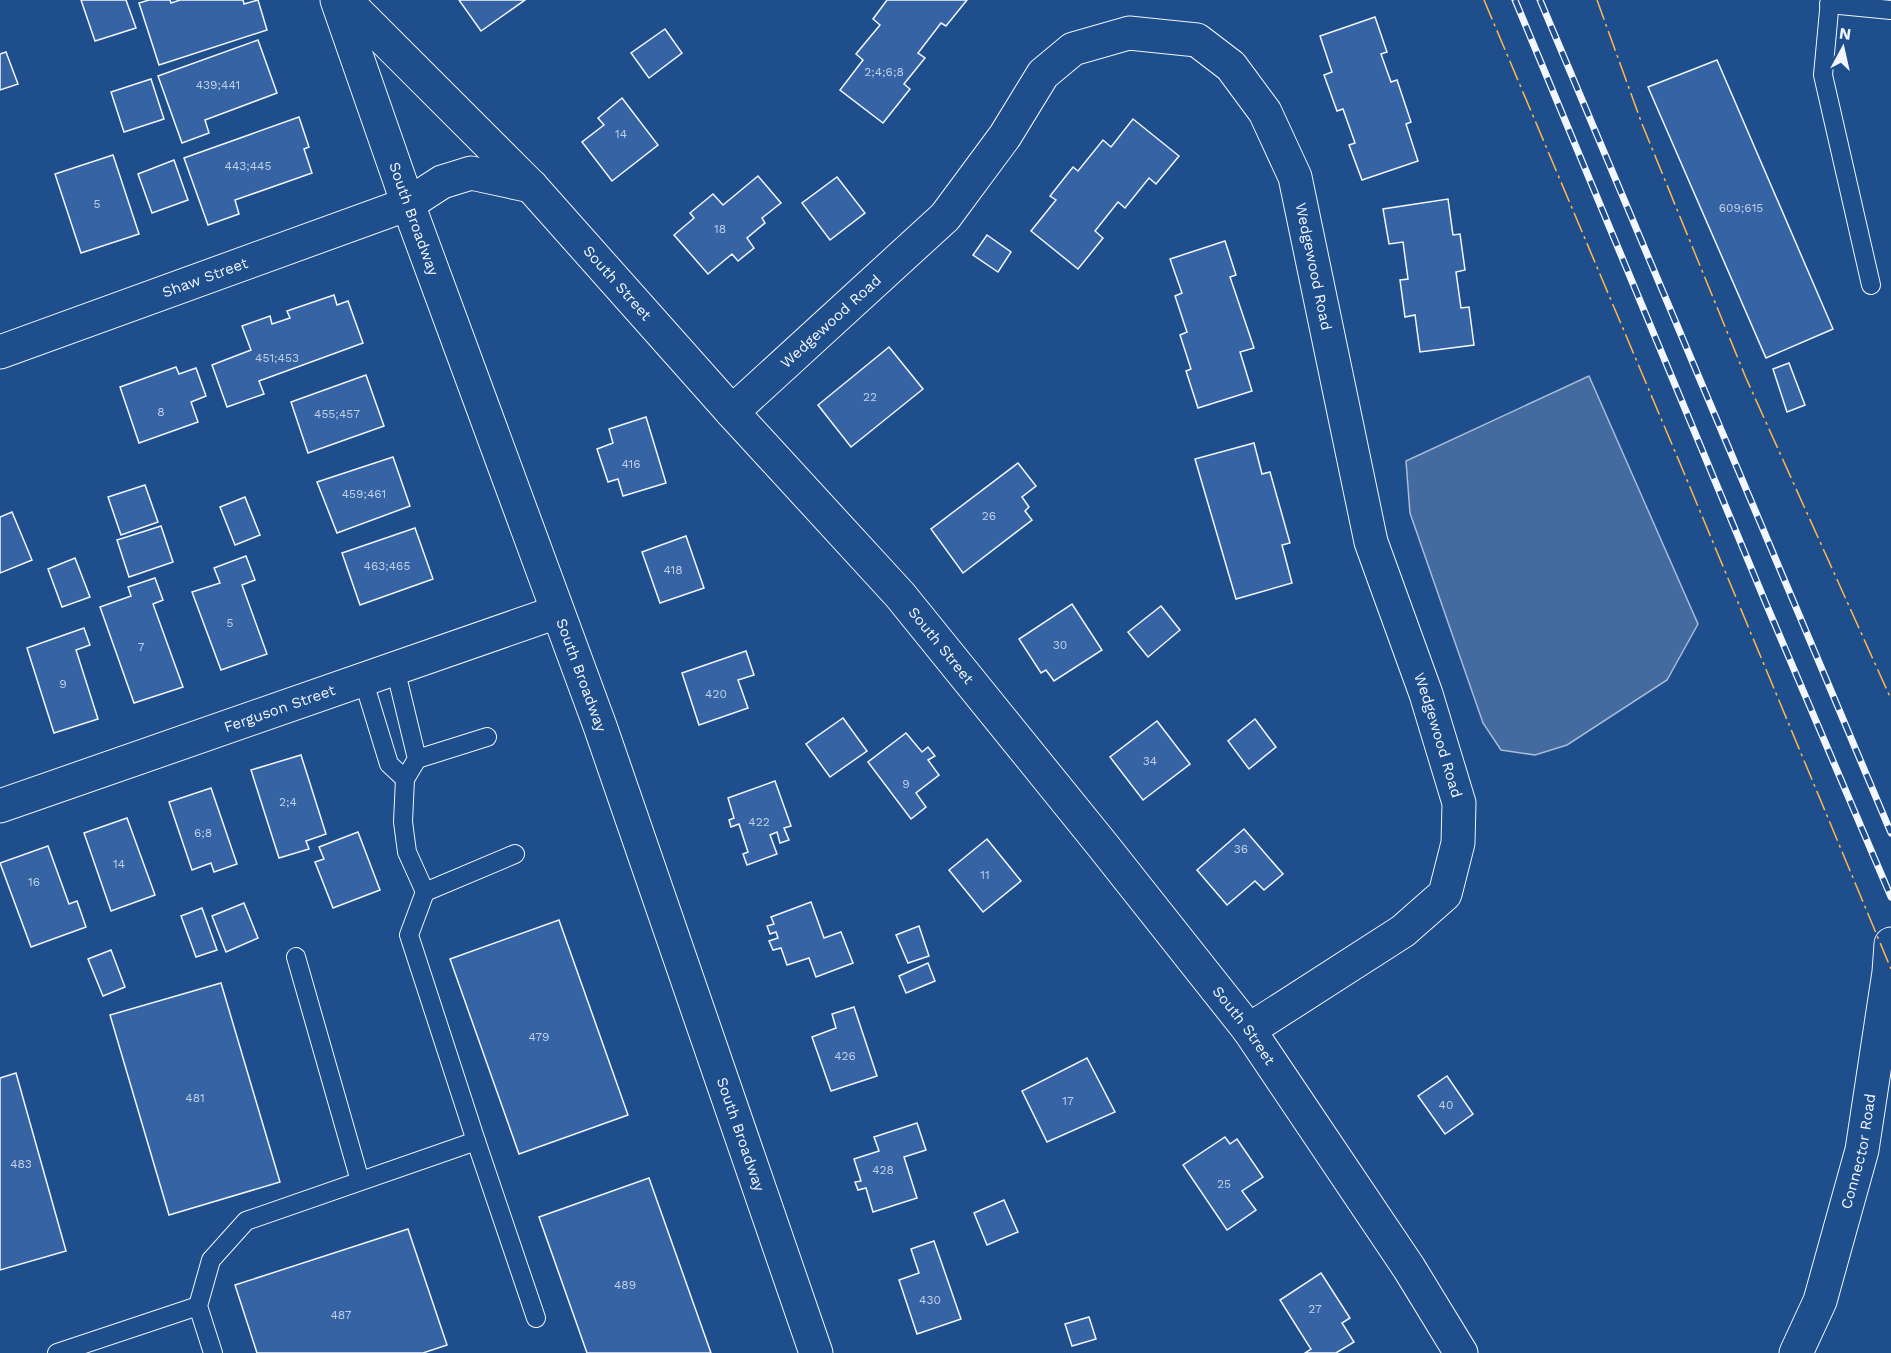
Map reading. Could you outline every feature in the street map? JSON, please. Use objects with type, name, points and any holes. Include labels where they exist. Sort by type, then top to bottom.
[{"type":"main road","name":"South Broadway","points":[[337,0],[408,204],[600,726],[816,1353]]},
{"type":"main road","name":"South Street","points":[[345,0],[531,186],[732,412],[900,595],[1249,1030],[1409,1268],[1461,1353]]},
{"type":"main road","name":"Wedgewood Road","points":[[732,412],[945,218],[1005,136],[1043,74],[1073,49],[1129,33],[1197,40],[1231,66],[1265,112],[1295,177],[1371,542],[1426,694],[1459,803],[1458,843],[1445,894],[1402,931],[1249,1030]]},
{"type":"main road","name":"Shaw Street","points":[[0,352],[408,204],[442,182],[471,173],[531,186]]},
{"type":"main road","name":"Ferguson Street","points":[[0,806],[557,612]]},
{"type":"main road","name":"Connector Road","points":[[1796,1353],[1820,1301],[1862,1150],[1890,958]]},
{"type":"lane","points":[[1871,285],[1823,75],[1830,2],[1891,10]]},
{"type":"lane","points":[[395,668],[417,759]]},
{"type":"lane","points":[[363,679],[389,764],[405,779]]},
{"type":"lane","points":[[487,737],[417,759],[405,779],[403,822],[407,852],[425,892],[409,935],[536,1318]]},
{"type":"lane","points":[[425,892],[515,854]]},
{"type":"lane","points":[[296,957],[360,1181]]},
{"type":"lane","points":[[213,1353],[198,1306],[211,1260],[246,1221],[476,1141]]},
{"type":"lane","points":[[57,1353],[198,1306]]},
{"type":"water","points":[[1589,376],[1698,624],[1667,680],[1567,745],[1535,755],[1501,750],[1483,723],[1410,513],[1406,461]]},
{"type":"building","points":[[81,0],[126,0],[136,28],[95,41]]},
{"type":"building","points":[[149,0],[170,0],[171,3],[180,0],[243,0],[244,4],[258,0],[267,30],[159,65],[139,3]]},
{"type":"building","points":[[459,0],[525,0],[481,31]]},
{"type":"building","points":[[887,0],[967,0],[946,26],[941,23],[918,53],[925,58],[904,84],[910,89],[883,123],[840,90],[863,60],[856,54],[880,25],[873,19]]},
{"type":"building","points":[[1375,17],[1387,52],[1381,54],[1391,82],[1397,80],[1411,122],[1406,124],[1418,161],[1362,180],[1349,145],[1355,143],[1343,109],[1337,111],[1324,75],[1332,72],[1320,36]]},
{"type":"building","points":[[665,29],[682,53],[649,78],[631,53]]},
{"type":"building","points":[[258,40],[277,93],[205,120],[209,133],[182,143],[158,76]]},
{"type":"building","points":[[6,52],[18,84],[0,90],[0,54]]},
{"type":"building","points":[[1717,60],[1833,329],[1766,358],[1648,87]]},
{"type":"building","points":[[151,79],[164,119],[124,132],[111,92]]},
{"type":"building","points":[[622,98],[658,145],[612,181],[582,142],[604,125],[598,118]]},
{"type":"building","points":[[299,117],[309,147],[304,149],[312,173],[235,200],[239,214],[208,225],[184,158]]},
{"type":"building","points":[[1133,119],[1179,156],[1156,184],[1149,178],[1125,208],[1118,202],[1095,231],[1103,238],[1078,269],[1031,231],[1056,200],[1050,196],[1073,167],[1078,171],[1103,140],[1111,147]]},
{"type":"building","points":[[113,155],[139,234],[81,253],[55,174]]},
{"type":"building","points":[[174,160],[188,200],[152,213],[138,174]]},
{"type":"building","points":[[758,176],[781,203],[762,218],[765,223],[747,238],[754,248],[738,261],[732,254],[708,274],[674,235],[694,218],[690,213],[713,194],[723,205]]},
{"type":"building","points":[[837,177],[865,213],[830,240],[802,203]]},
{"type":"building","points":[[1448,199],[1453,235],[1460,234],[1465,270],[1456,272],[1461,308],[1469,307],[1474,345],[1420,352],[1415,315],[1405,317],[1400,280],[1408,279],[1403,242],[1389,244],[1383,209]]},
{"type":"building","points":[[987,235],[1011,252],[998,272],[973,255]]},
{"type":"building","points":[[1225,241],[1236,275],[1230,277],[1254,348],[1240,352],[1252,391],[1198,408],[1186,371],[1191,369],[1180,335],[1187,332],[1175,296],[1182,293],[1170,259]]},
{"type":"building","points":[[334,295],[337,305],[348,301],[363,343],[259,381],[264,394],[227,407],[212,365],[251,350],[242,326],[270,316],[272,324],[290,318],[287,311]]},
{"type":"building","points":[[889,347],[923,389],[851,447],[818,405]]},
{"type":"building","points":[[1789,363],[1805,405],[1787,412],[1773,369]]},
{"type":"building","points":[[176,367],[179,374],[196,368],[206,396],[191,402],[198,422],[139,443],[120,387]]},
{"type":"building","points":[[366,375],[384,426],[308,453],[291,402]]},
{"type":"building","points":[[646,417],[666,483],[623,496],[618,479],[608,482],[597,449],[613,443],[609,429]]},
{"type":"building","points":[[1254,443],[1262,474],[1270,472],[1290,543],[1282,545],[1292,583],[1236,599],[1195,459]]},
{"type":"building","points":[[393,457],[410,506],[337,533],[317,482]]},
{"type":"building","points":[[1018,463],[1036,486],[1022,497],[1029,507],[1025,511],[1032,520],[963,573],[931,529]]},
{"type":"building","points":[[145,485],[158,522],[121,535],[108,497]]},
{"type":"building","points":[[245,497],[260,535],[235,545],[220,507]]},
{"type":"building","points":[[12,512],[32,560],[0,573],[0,517]]},
{"type":"building","points":[[161,526],[173,562],[129,577],[117,540]]},
{"type":"building","points":[[415,528],[433,579],[360,605],[342,553]]},
{"type":"building","points":[[686,536],[704,588],[660,603],[642,552]]},
{"type":"building","points":[[246,556],[255,580],[242,585],[267,654],[221,670],[192,592],[220,583],[214,568]]},
{"type":"building","points":[[75,558],[90,597],[62,607],[48,569]]},
{"type":"building","points":[[155,578],[163,600],[153,604],[183,687],[134,703],[100,607],[131,596],[128,587]]},
{"type":"building","points":[[1072,604],[1102,650],[1054,681],[1046,670],[1041,673],[1019,639]]},
{"type":"building","points":[[1161,606],[1180,630],[1148,657],[1128,632]]},
{"type":"building","points":[[84,628],[90,645],[76,650],[98,719],[54,733],[27,648]]},
{"type":"building","points":[[746,651],[754,675],[738,680],[748,708],[699,725],[682,673]]},
{"type":"building","points":[[843,718],[867,751],[830,777],[806,744]]},
{"type":"building","points":[[1255,719],[1276,747],[1249,769],[1228,741]]},
{"type":"building","points":[[1157,721],[1190,764],[1143,800],[1110,757]]},
{"type":"building","points":[[906,733],[922,752],[928,747],[935,756],[928,760],[939,775],[916,793],[926,807],[911,819],[868,762]]},
{"type":"building","points":[[301,755],[326,834],[306,841],[309,849],[279,858],[251,770]]},
{"type":"building","points":[[775,781],[791,826],[784,828],[789,840],[780,843],[777,832],[770,835],[777,854],[747,865],[743,854],[748,852],[739,824],[731,827],[729,820],[734,818],[728,798]]},
{"type":"building","points":[[211,788],[237,864],[214,872],[211,863],[192,870],[169,802]]},
{"type":"building","points":[[127,818],[155,895],[111,911],[84,833]]},
{"type":"building","points":[[1244,829],[1283,874],[1264,890],[1255,881],[1227,905],[1197,870]]},
{"type":"building","points":[[358,832],[380,890],[333,908],[315,862],[324,859],[319,847]]},
{"type":"building","points":[[987,839],[1021,881],[983,912],[949,870]]},
{"type":"building","points":[[48,846],[69,904],[77,901],[86,927],[31,947],[0,863]]},
{"type":"building","points":[[811,902],[824,938],[841,932],[853,963],[816,977],[809,958],[787,965],[781,948],[773,950],[769,941],[778,938],[776,932],[770,934],[767,926],[774,924],[771,917]]},
{"type":"building","points":[[244,903],[258,938],[226,952],[212,916]]},
{"type":"building","points":[[202,908],[217,950],[196,957],[181,916]]},
{"type":"building","points":[[559,920],[628,1115],[519,1154],[450,959]]},
{"type":"building","points":[[919,926],[929,956],[908,963],[896,935]]},
{"type":"building","points":[[111,950],[125,987],[103,996],[88,959]]},
{"type":"building","points":[[928,963],[935,981],[906,993],[899,976]]},
{"type":"building","points":[[221,983],[280,1182],[169,1215],[110,1015]]},
{"type":"building","points":[[854,1007],[877,1076],[831,1091],[812,1037],[836,1028],[832,1014]]},
{"type":"building","points":[[1087,1058],[1115,1112],[1047,1142],[1022,1091]]},
{"type":"building","points":[[16,1073],[66,1251],[0,1270],[0,1078]]},
{"type":"building","points":[[1447,1076],[1473,1114],[1445,1134],[1418,1096]]},
{"type":"building","points":[[917,1123],[926,1150],[904,1157],[917,1198],[873,1212],[866,1188],[858,1190],[855,1182],[861,1181],[854,1159],[879,1151],[874,1137]]},
{"type":"building","points":[[1225,1137],[1230,1144],[1237,1139],[1263,1177],[1242,1191],[1256,1210],[1227,1230],[1183,1165]]},
{"type":"building","points":[[649,1178],[711,1353],[587,1353],[539,1217]]},
{"type":"building","points":[[1004,1200],[1018,1232],[987,1245],[974,1213]]},
{"type":"building","points":[[408,1229],[447,1345],[423,1353],[257,1353],[235,1285]]},
{"type":"building","points":[[934,1241],[961,1319],[917,1334],[899,1280],[919,1273],[911,1249]]},
{"type":"building","points":[[1321,1273],[1350,1318],[1342,1323],[1354,1342],[1336,1353],[1305,1353],[1311,1349],[1280,1300]]},
{"type":"building","points":[[1089,1317],[1096,1339],[1072,1346],[1065,1324]]},
{"type":"railway","points":[[1515,0],[1767,606],[1891,897]]},
{"type":"railway","points":[[1540,0],[1891,833]]},
{"type":"power","points":[[1484,0],[1891,969]]},
{"type":"power","points":[[1597,0],[1642,124],[1746,378],[1891,699]]}]
